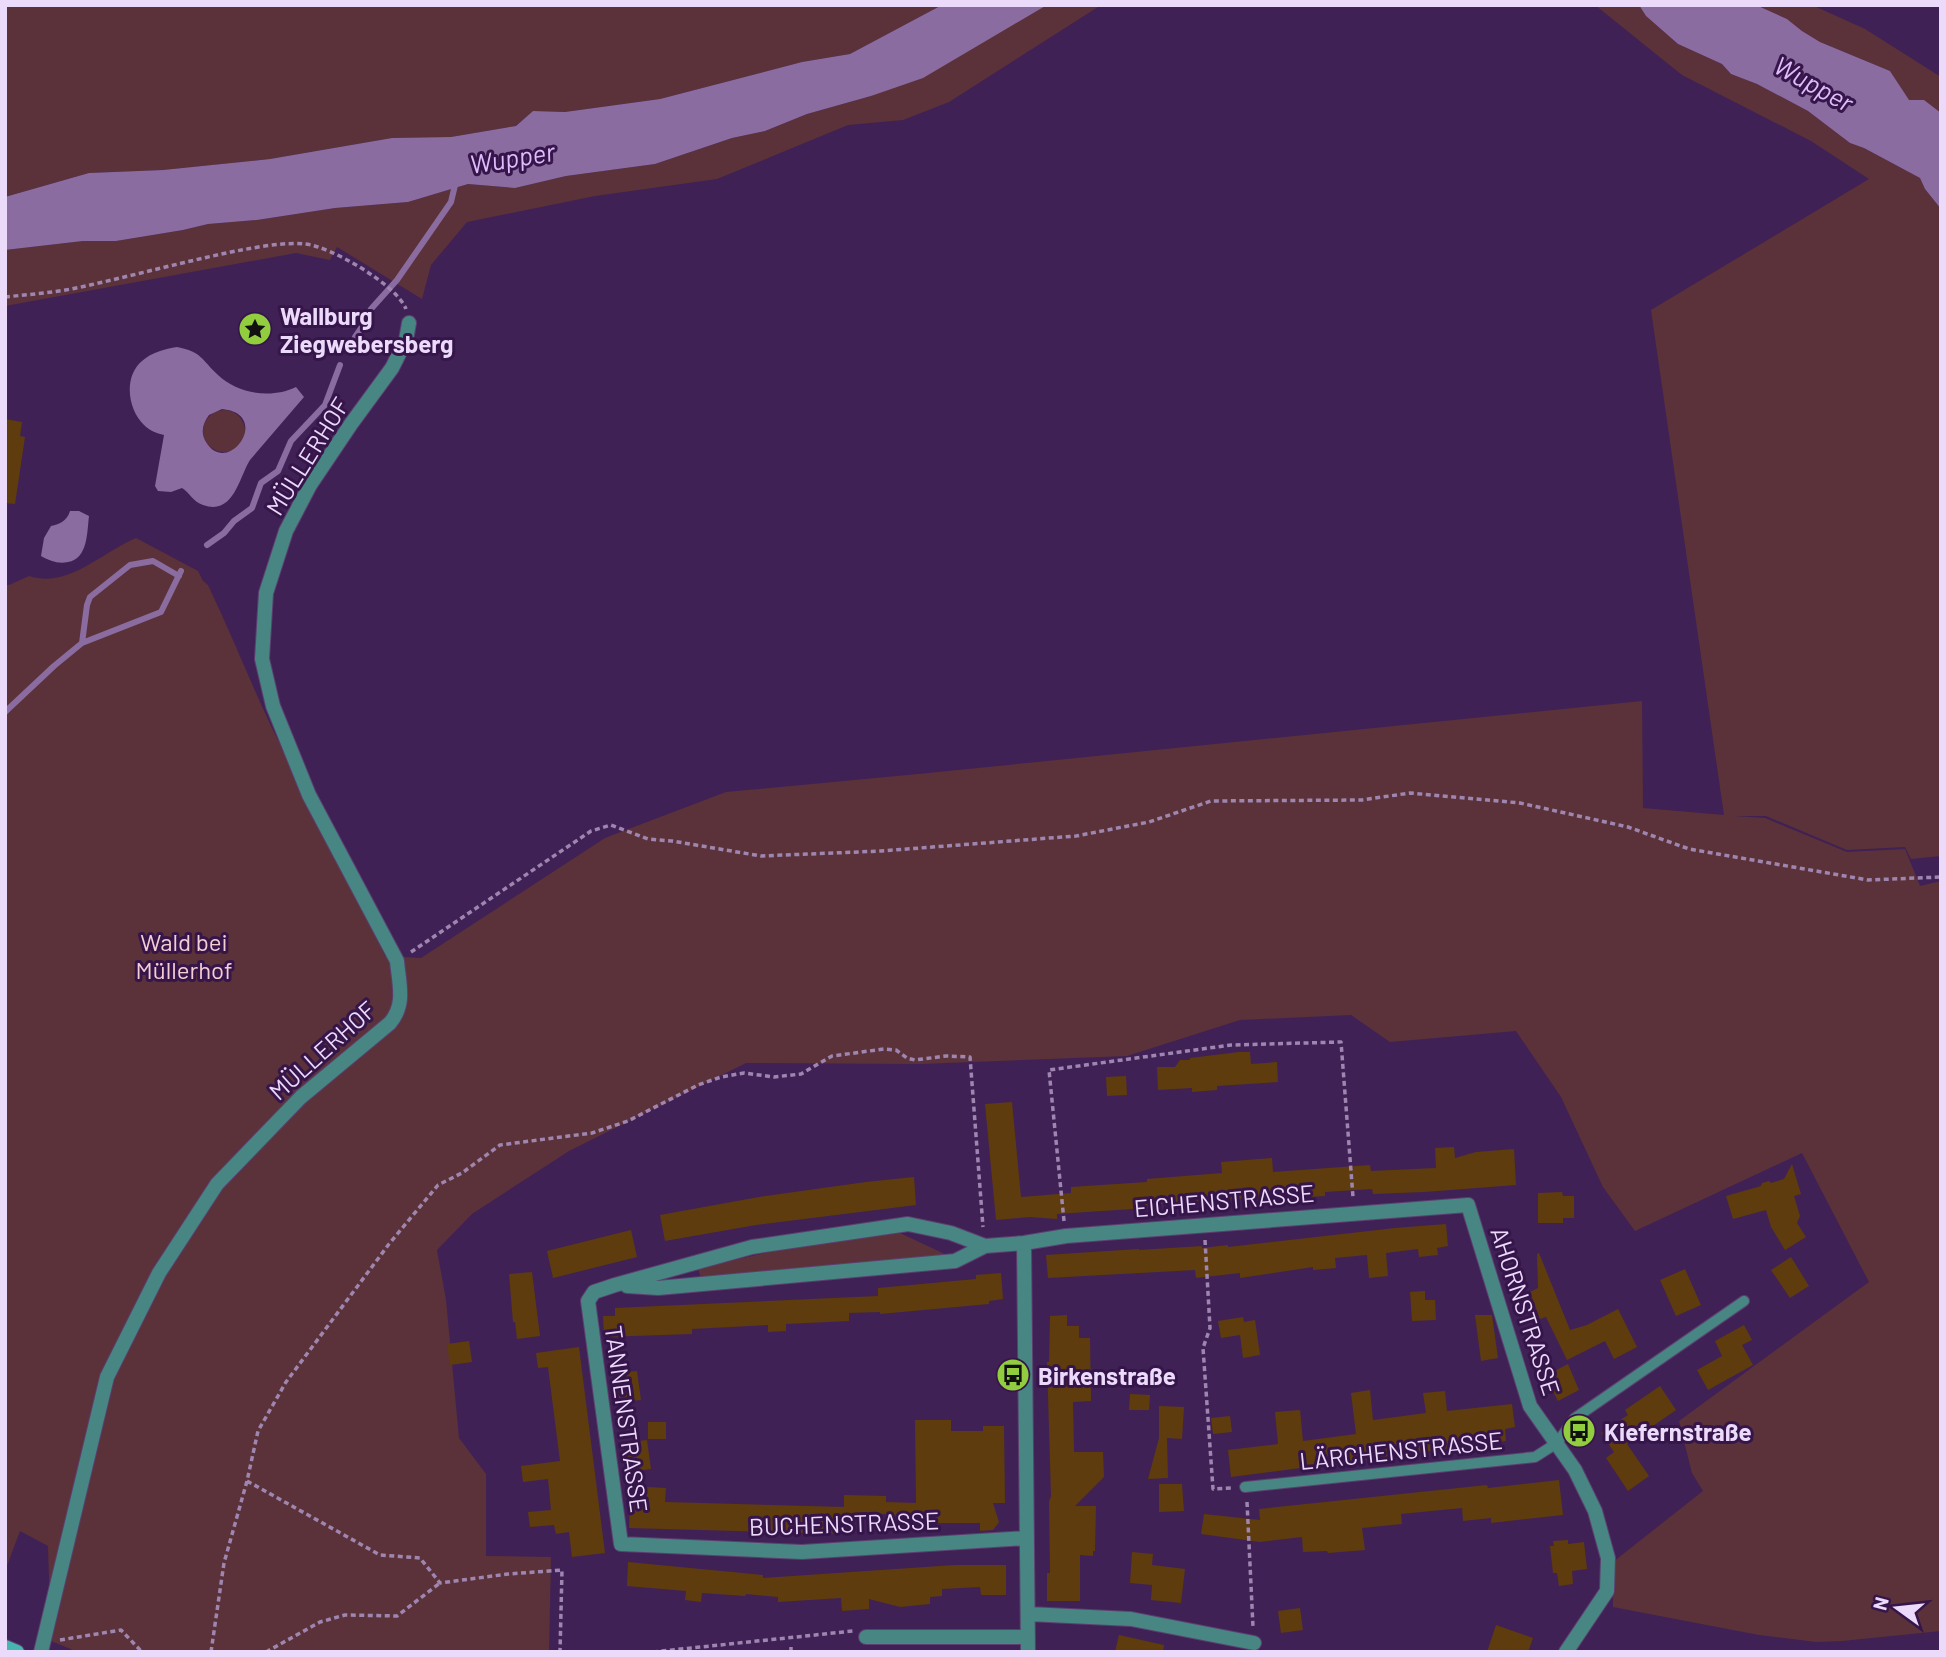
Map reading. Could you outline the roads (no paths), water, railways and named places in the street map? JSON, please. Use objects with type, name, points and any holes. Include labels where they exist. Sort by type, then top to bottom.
[{"type":"main road","points":[[5,1647],[17,1652]]},
{"type":"street","name":"MÜLLERHOF","points":[[42,1647],[107,1377],[159,1273],[217,1184],[301,1097],[390,1023],[398,1011],[401,994],[397,961],[309,795],[273,706],[262,659],[266,593],[286,531],[310,485],[392,368],[406,340],[409,323]]},
{"type":"street","name":"EICHENSTRASSE","points":[[615,1285],[658,1288],[942,1263],[955,1261],[985,1246],[1066,1236],[1468,1205]]},
{"type":"street","name":"AHORNSTRASSE","points":[[1468,1205],[1530,1406],[1575,1471],[1595,1511],[1608,1558],[1607,1591],[1566,1652]]},
{"type":"street","name":"EICHENSTRASSE","points":[[589,1301],[594,1292],[615,1285],[752,1247],[908,1224],[951,1233],[985,1246]]},
{"type":"street","points":[[866,1637],[1028,1644],[1024,1243]]},
{"type":"street","name":"TANNENSTRASSE","points":[[589,1301],[621,1544]]},
{"type":"street","name":"BUCHENSTRASSE","points":[[621,1544],[802,1552],[1027,1538]]},
{"type":"street","points":[[1028,1614],[1131,1619],[1254,1643]]},
{"type":"lane","points":[[1557,1443],[1574,1418],[1744,1301]]},
{"type":"lane","name":"LÄRCHENSTRASSE","points":[[1245,1487],[1535,1457],[1557,1443]]},
{"type":"water","name":"Wupper","points":[[942,5],[1047,5],[923,78],[807,114],[765,131],[732,138],[655,164],[566,176],[515,188],[468,184],[408,202],[208,224],[116,241],[83,241],[5,250],[5,197],[89,173],[163,170],[270,159],[392,138],[451,137],[516,126],[533,111],[565,112],[660,99],[802,62],[850,54]]},
{"type":"water","name":"Wupper","points":[[1639,5],[1756,5],[1787,19],[1820,42],[1890,71],[1909,100],[1924,100],[1941,113],[1941,209],[1920,178],[1850,143],[1808,111],[1757,84],[1731,74],[1722,64],[1678,44],[1646,16]]},
{"type":"water","points":[[177,347],[196,354],[235,387],[256,393],[276,393],[296,387],[304,397],[250,460],[234,493],[222,505],[213,507],[200,504],[182,488],[171,492],[158,491],[155,486],[164,435],[144,425],[131,402],[130,384],[136,368],[154,353]],"holes":[[[222,409],[237,413],[244,421],[245,431],[241,441],[234,449],[225,453],[215,451],[203,435],[207,418]]]},
{"type":"water","points":[[70,511],[79,511],[89,516],[83,550],[75,560],[61,563],[41,556],[44,538],[51,526],[63,522]]},
{"type":"waterway","points":[[349,352],[371,309],[397,280],[451,202],[456,181]]},
{"type":"waterway","points":[[207,545],[252,508],[261,483],[278,471],[291,441],[325,405],[340,365]]},
{"type":"waterway","points":[[5,712],[82,643],[90,597],[130,565],[153,561],[179,576]]},
{"type":"waterway","points":[[82,643],[161,612],[181,571]]},
{"type":"place","name":"Wallburg Ziegwebersberg","points":[[255,329]]},
{"type":"place","name":"Birkenstraße","points":[[1013,1375]]},
{"type":"place","name":"Kiefernstraße","points":[[1579,1431]]},
{"type":"park label","name":"Wald bei Müllerhof","points":[[184,955]]}]
